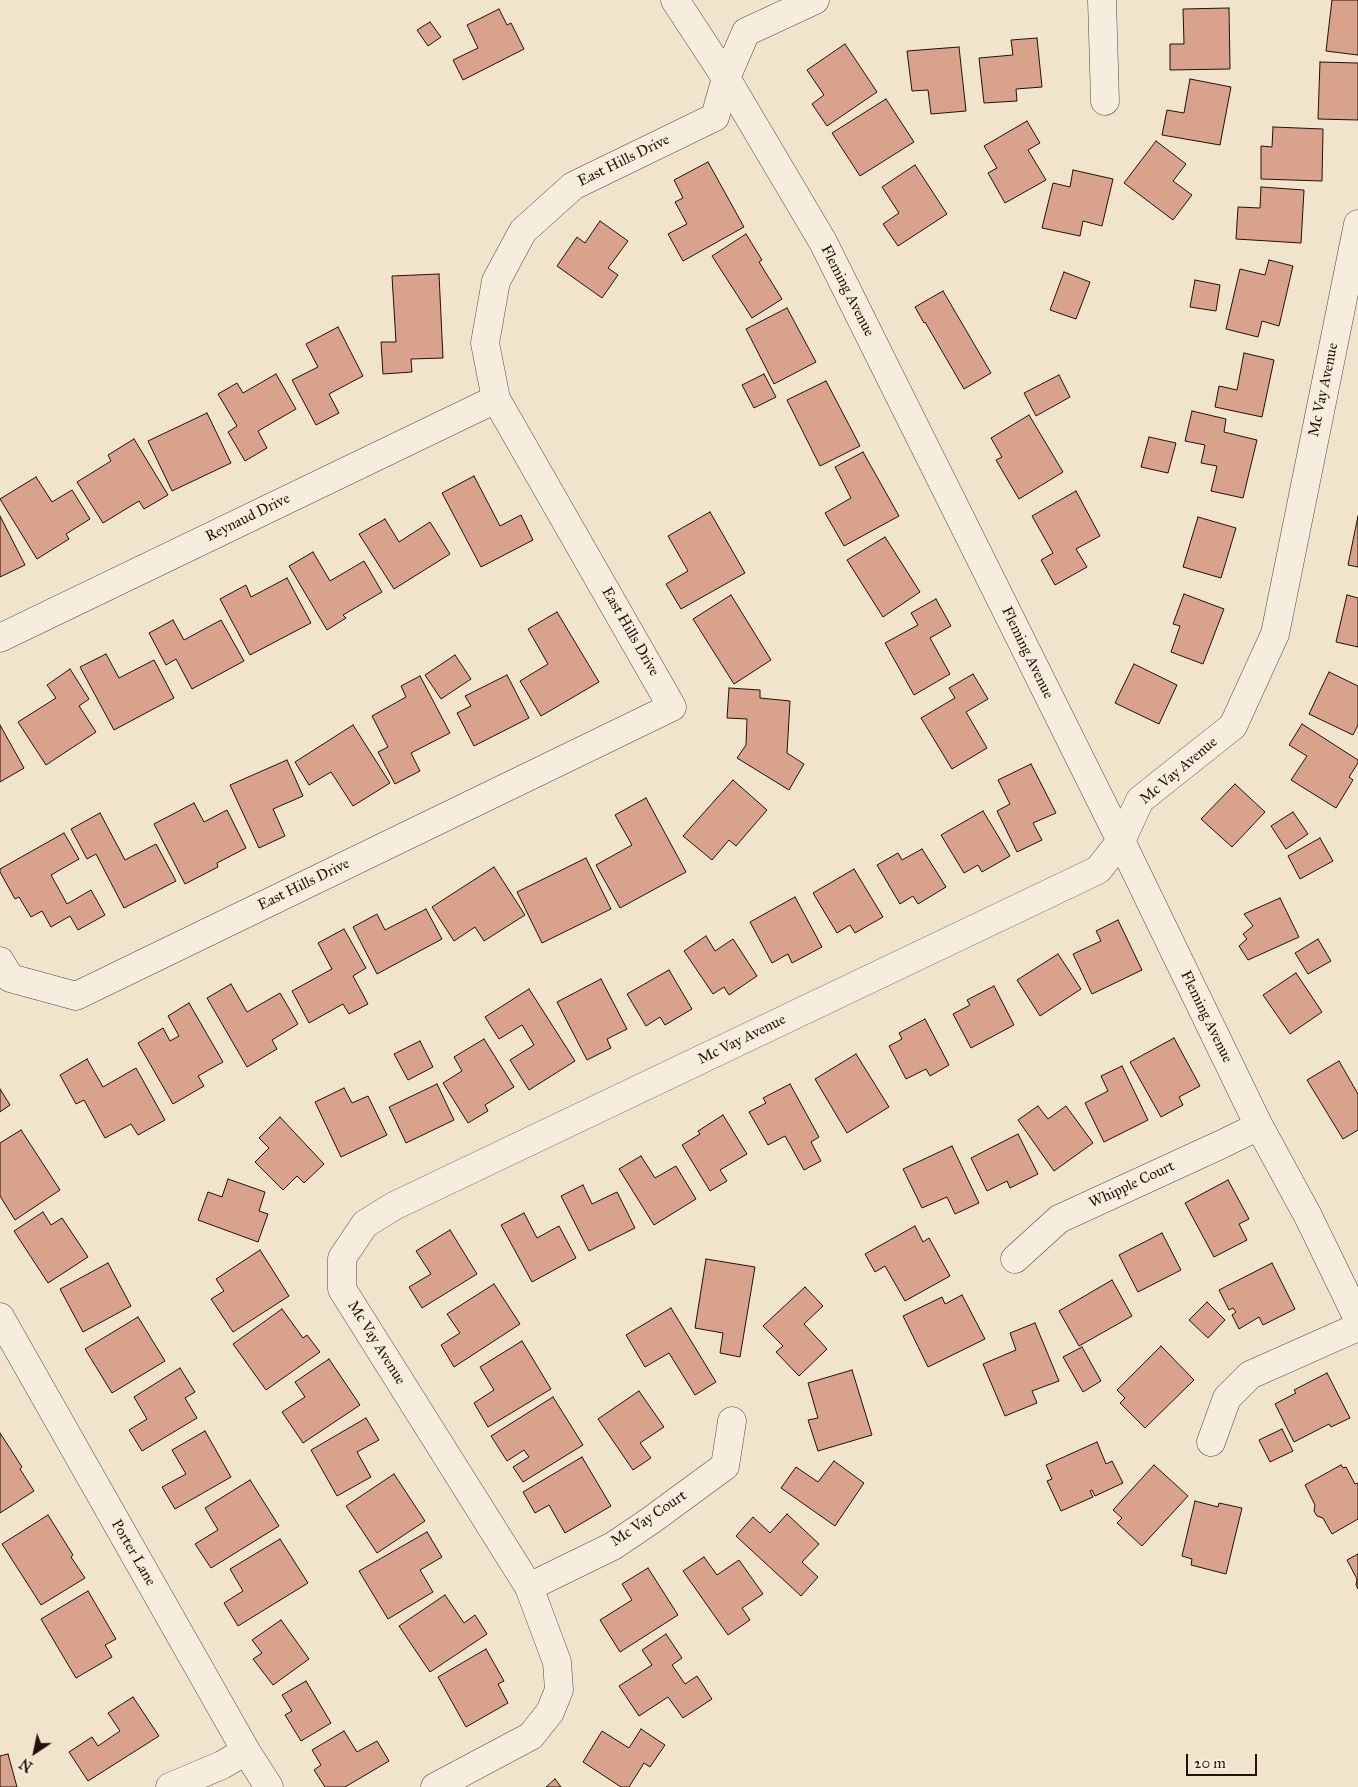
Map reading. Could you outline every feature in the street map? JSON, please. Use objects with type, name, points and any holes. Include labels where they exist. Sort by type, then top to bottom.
[{"type":"street","name":"Fleming Avenue","points":[[675,0],[726,78],[823,242],[1121,840],[1259,1126],[1308,1216],[1358,1319]]},
{"type":"street","name":"East Hills Drive","points":[[0,961],[10,978],[76,996],[672,707],[496,398],[485,343],[496,281],[524,232],[573,186],[714,117],[726,78],[746,32],[815,0]]},
{"type":"street","points":[[1102,0],[1105,101]]},
{"type":"street","name":"Mc Vay Avenue","points":[[435,1787],[531,1736],[550,1712],[559,1690],[557,1662],[529,1587],[342,1289],[342,1258],[364,1224],[394,1206],[1098,870],[1121,840],[1140,800],[1233,726],[1275,634],[1358,224]]},
{"type":"street","name":"Reynaud Drive","points":[[0,638],[496,398]]},
{"type":"street","name":"Whipple Court","points":[[1015,1259],[1059,1219],[1259,1126]]},
{"type":"street","name":"Porter Lane","points":[[0,1317],[246,1751],[269,1787]]},
{"type":"street","points":[[1211,1442],[1226,1398],[1250,1375],[1358,1327]]},
{"type":"street","name":"Mc Vay Court","points":[[529,1587],[613,1546],[725,1466],[732,1421]]},
{"type":"street","points":[[170,1787],[222,1765],[246,1751]]},
{"type":"building","points":[[1332,0],[1358,0],[1358,55],[1326,51]]},
{"type":"building","points":[[1229,8],[1230,69],[1170,70],[1170,44],[1184,44],[1183,9]]},
{"type":"building","points":[[499,9],[507,25],[511,23],[524,49],[463,80],[453,60],[478,48],[467,25]]},
{"type":"building","points":[[430,22],[441,37],[428,46],[417,30]]},
{"type":"building","points":[[1037,38],[1042,87],[1016,89],[1017,101],[984,103],[979,58],[1013,55],[1011,40]]},
{"type":"building","points":[[845,44],[877,92],[827,126],[812,104],[824,95],[807,70]]},
{"type":"building","points":[[959,47],[966,111],[931,114],[928,90],[912,91],[907,51]]},
{"type":"building","points":[[1320,62],[1358,63],[1358,120],[1318,119]]},
{"type":"building","points":[[1190,79],[1231,87],[1220,145],[1162,135],[1167,110],[1184,113]]},
{"type":"building","points":[[886,99],[914,142],[860,176],[832,133]]},
{"type":"building","points":[[1027,121],[1040,143],[1028,150],[1046,180],[1005,203],[988,173],[997,168],[984,146]]},
{"type":"building","points":[[1273,127],[1323,129],[1322,181],[1261,179],[1261,146],[1272,147]]},
{"type":"building","points":[[1156,141],[1186,164],[1173,181],[1192,195],[1173,220],[1124,183]]},
{"type":"building","points":[[708,162],[744,227],[683,261],[668,234],[687,224],[675,202],[683,198],[674,180]]},
{"type":"building","points":[[915,165],[947,214],[898,246],[883,224],[899,213],[882,187]]},
{"type":"building","points":[[1073,170],[1113,179],[1102,226],[1083,221],[1080,236],[1042,228],[1053,183],[1070,187]]},
{"type":"building","points":[[1261,187],[1304,190],[1301,243],[1236,239],[1238,207],[1260,208]]},
{"type":"building","points":[[600,221],[628,241],[608,268],[618,275],[602,298],[557,266],[577,237],[585,243]]},
{"type":"building","points":[[746,234],[762,260],[759,262],[782,299],[752,318],[712,256]]},
{"type":"building","points":[[1269,260],[1293,266],[1279,326],[1262,321],[1258,337],[1226,329],[1240,269],[1265,275]]},
{"type":"building","points":[[1064,272],[1090,282],[1076,319],[1050,310]]},
{"type":"building","points":[[439,274],[443,358],[411,359],[412,372],[383,374],[381,342],[396,342],[392,276]]},
{"type":"building","points":[[1195,280],[1220,285],[1216,311],[1190,307]]},
{"type":"building","points":[[943,291],[991,373],[964,389],[915,307]]},
{"type":"building","points":[[787,308],[816,362],[774,384],[746,329]]},
{"type":"building","points":[[338,327],[363,376],[329,394],[339,413],[316,425],[292,380],[318,367],[306,344]]},
{"type":"building","points":[[1244,353],[1274,360],[1262,417],[1215,407],[1219,386],[1237,390]]},
{"type":"building","points":[[276,374],[296,409],[258,431],[267,448],[245,461],[228,432],[237,426],[218,394],[237,383],[243,393]]},
{"type":"building","points":[[764,374],[776,397],[754,408],[742,385]]},
{"type":"building","points":[[1059,375],[1070,397],[1036,416],[1024,393]]},
{"type":"building","points":[[826,381],[860,446],[820,466],[787,400]]},
{"type":"building","points":[[1192,411],[1226,419],[1224,432],[1257,440],[1243,498],[1211,491],[1217,466],[1201,463],[1205,445],[1185,441]]},
{"type":"building","points":[[207,413],[231,463],[172,491],[148,441]]},
{"type":"building","points":[[1029,415],[1063,472],[1019,499],[996,460],[1002,457],[991,438]]},
{"type":"building","points":[[1149,437],[1176,443],[1168,473],[1141,467]]},
{"type":"building","points":[[134,439],[168,495],[144,509],[139,501],[103,523],[77,482],[111,461],[108,455]]},
{"type":"building","points":[[863,452],[899,516],[844,546],[825,513],[851,498],[835,467]]},
{"type":"building","points":[[474,476],[500,526],[521,515],[533,540],[481,567],[442,493]]},
{"type":"building","points":[[36,477],[52,502],[72,490],[90,519],[66,534],[69,539],[37,559],[0,499]]},
{"type":"building","points":[[1076,491],[1100,536],[1076,549],[1087,567],[1055,585],[1041,560],[1053,553],[1032,516]]},
{"type":"building","points":[[710,512],[745,573],[681,609],[666,584],[688,571],[668,536]]},
{"type":"building","points":[[0,516],[25,565],[0,577]]},
{"type":"building","points":[[1358,516],[1358,567],[1348,565]]},
{"type":"building","points":[[1198,517],[1236,528],[1221,578],[1183,567]]},
{"type":"building","points":[[385,519],[399,542],[430,522],[450,554],[394,589],[359,534]]},
{"type":"building","points":[[885,537],[920,592],[883,617],[847,560]]},
{"type":"building","points":[[313,552],[330,581],[364,561],[382,592],[343,615],[346,618],[327,630],[289,566]]},
{"type":"building","points":[[287,578],[311,623],[250,655],[220,599],[246,585],[251,597]]},
{"type":"building","points":[[1184,594],[1224,609],[1203,664],[1171,652],[1180,626],[1173,624]]},
{"type":"building","points":[[731,595],[771,660],[734,684],[693,619]]},
{"type":"building","points":[[1347,595],[1358,598],[1358,647],[1336,642]]},
{"type":"building","points":[[936,599],[951,626],[930,638],[950,674],[914,695],[885,643],[918,625],[911,613]]},
{"type":"building","points":[[557,612],[599,682],[541,716],[520,681],[548,664],[528,629]]},
{"type":"building","points":[[173,620],[184,640],[221,620],[244,661],[192,689],[176,659],[166,665],[149,633]]},
{"type":"building","points":[[106,654],[119,678],[154,660],[174,698],[114,730],[80,667]]},
{"type":"building","points":[[455,655],[471,679],[441,699],[425,675]]},
{"type":"building","points":[[1134,664],[1177,685],[1159,724],[1115,703]]},
{"type":"building","points":[[70,669],[89,699],[79,706],[96,732],[46,765],[18,722],[56,698],[47,685]]},
{"type":"building","points":[[1329,672],[1358,686],[1358,725],[1353,735],[1309,714]]},
{"type":"building","points":[[973,674],[988,699],[966,712],[987,748],[952,769],[921,718],[955,698],[949,688]]},
{"type":"building","points":[[507,675],[529,718],[474,746],[457,713],[471,706],[465,696]]},
{"type":"building","points":[[420,676],[450,733],[411,753],[420,771],[395,784],[378,752],[388,747],[372,716],[406,697],[401,686]]},
{"type":"building","points":[[729,688],[760,690],[760,698],[790,701],[787,753],[804,764],[789,790],[737,758],[746,745],[747,719],[727,718]]},
{"type":"building","points":[[1302,724],[1358,760],[1349,777],[1353,780],[1336,808],[1291,780],[1307,756],[1289,745]]},
{"type":"building","points":[[0,725],[24,768],[0,782]]},
{"type":"building","points":[[353,725],[390,783],[353,806],[331,772],[309,785],[295,762]]},
{"type":"building","points":[[287,760],[303,796],[273,809],[285,836],[259,848],[230,785]]},
{"type":"building","points":[[1031,764],[1056,813],[1033,823],[1042,840],[1017,852],[997,811],[1010,804],[998,780]]},
{"type":"building","points":[[733,780],[767,810],[736,846],[729,840],[712,860],[683,836]]},
{"type":"building","points":[[1235,784],[1265,812],[1232,847],[1201,819]]},
{"type":"building","points":[[646,798],[686,872],[620,908],[596,865],[632,845],[615,815]]},
{"type":"building","points":[[194,803],[204,822],[227,810],[246,848],[217,863],[218,867],[185,884],[154,824]]},
{"type":"building","points":[[983,811],[1010,856],[982,872],[978,865],[964,873],[941,835]]},
{"type":"building","points":[[1293,812],[1308,834],[1286,849],[1271,826]]},
{"type":"building","points":[[100,813],[125,860],[156,844],[176,881],[124,908],[96,854],[87,859],[71,829]]},
{"type":"building","points":[[64,833],[79,859],[51,875],[67,904],[91,890],[105,915],[78,930],[70,916],[51,927],[42,911],[31,917],[19,897],[15,899],[0,872],[0,869]]},
{"type":"building","points":[[1320,838],[1333,861],[1300,879],[1288,856]]},
{"type":"building","points":[[922,849],[946,887],[918,904],[913,896],[900,904],[877,865],[898,853],[902,860]]},
{"type":"building","points":[[586,858],[611,909],[542,943],[517,892]]},
{"type":"building","points":[[494,867],[525,915],[484,941],[475,927],[454,941],[432,907]]},
{"type":"building","points":[[854,869],[883,917],[855,933],[850,925],[837,933],[813,893]]},
{"type":"building","points":[[795,897],[822,947],[792,963],[788,954],[772,963],[750,922]]},
{"type":"building","points":[[1280,898],[1299,937],[1248,960],[1239,946],[1247,939],[1243,934],[1253,926],[1244,914]]},
{"type":"building","points":[[426,909],[442,939],[377,974],[353,927],[377,914],[385,930]]},
{"type":"building","points":[[1118,920],[1142,970],[1092,994],[1073,954],[1101,941],[1096,931]]},
{"type":"building","points":[[344,929],[366,968],[353,976],[368,1004],[349,1014],[343,1004],[309,1023],[292,991],[332,969],[318,943]]},
{"type":"building","points":[[706,936],[715,951],[733,939],[757,976],[729,995],[724,987],[713,994],[684,951]]},
{"type":"building","points":[[1318,939],[1331,961],[1308,974],[1295,953]]},
{"type":"building","points":[[1058,954],[1081,989],[1040,1016],[1017,980]]},
{"type":"building","points":[[669,970],[692,1009],[665,1025],[660,1017],[646,1026],[627,994]]},
{"type":"building","points":[[1296,973],[1322,1012],[1290,1034],[1263,995]]},
{"type":"building","points":[[601,979],[627,1029],[607,1039],[611,1048],[587,1060],[557,1002]]},
{"type":"building","points":[[231,984],[247,1012],[280,993],[298,1024],[272,1040],[277,1049],[247,1067],[207,998]]},
{"type":"building","points":[[994,986],[1014,1025],[971,1048],[953,1014],[970,1005],[967,1000]]},
{"type":"building","points":[[529,989],[575,1061],[529,1090],[510,1060],[534,1045],[522,1025],[499,1039],[485,1017]]},
{"type":"building","points":[[189,1003],[223,1062],[198,1076],[204,1086],[173,1104],[138,1043],[163,1028],[170,1041],[179,1036],[168,1016]]},
{"type":"building","points":[[925,1019],[949,1065],[930,1076],[926,1069],[906,1079],[889,1046],[902,1039],[899,1033]]},
{"type":"building","points":[[1174,1038],[1200,1086],[1179,1097],[1183,1105],[1161,1117],[1130,1062]]},
{"type":"building","points":[[484,1039],[514,1087],[485,1105],[488,1111],[468,1123],[443,1083],[462,1071],[454,1057]]},
{"type":"building","points":[[420,1041],[433,1067],[408,1080],[394,1054]]},
{"type":"building","points":[[856,1054],[889,1107],[847,1133],[815,1079]]},
{"type":"building","points":[[87,1059],[103,1087],[136,1068],[165,1120],[138,1135],[131,1124],[105,1138],[84,1100],[76,1104],[60,1075]]},
{"type":"building","points":[[1339,1061],[1358,1094],[1358,1130],[1343,1139],[1307,1080]]},
{"type":"building","points":[[1122,1066],[1148,1120],[1104,1142],[1085,1103],[1108,1091],[1101,1076]]},
{"type":"building","points":[[437,1084],[454,1120],[406,1143],[389,1107]]},
{"type":"building","points":[[790,1084],[819,1137],[811,1142],[821,1161],[804,1170],[785,1136],[768,1145],[749,1112],[766,1103],[763,1098]]},
{"type":"building","points":[[344,1088],[352,1103],[368,1096],[387,1135],[341,1157],[315,1102]]},
{"type":"building","points":[[0,1089],[10,1105],[0,1112]]},
{"type":"building","points":[[1038,1106],[1048,1119],[1066,1106],[1093,1143],[1054,1171],[1018,1120]]},
{"type":"building","points":[[723,1115],[747,1154],[720,1170],[727,1181],[710,1191],[682,1145],[700,1134],[698,1131]]},
{"type":"building","points":[[280,1117],[324,1164],[304,1183],[297,1176],[283,1190],[255,1162],[269,1148],[259,1138]]},
{"type":"building","points":[[21,1130],[60,1190],[15,1220],[0,1196],[0,1143]]},
{"type":"building","points":[[1018,1134],[1038,1174],[1010,1188],[1007,1181],[987,1191],[971,1158]]},
{"type":"building","points":[[952,1146],[979,1203],[955,1214],[947,1197],[922,1208],[903,1169]]},
{"type":"building","points":[[641,1156],[655,1178],[676,1166],[696,1199],[654,1225],[619,1169]]},
{"type":"building","points":[[228,1179],[265,1192],[259,1211],[268,1214],[258,1242],[198,1220],[208,1192],[222,1197]]},
{"type":"building","points":[[1228,1180],[1249,1219],[1239,1224],[1247,1240],[1214,1257],[1185,1203]]},
{"type":"building","points":[[583,1185],[592,1204],[617,1192],[635,1228],[589,1251],[561,1196]]},
{"type":"building","points":[[43,1212],[51,1225],[62,1218],[88,1257],[48,1283],[14,1231]]},
{"type":"building","points":[[524,1213],[537,1238],[559,1226],[576,1258],[532,1282],[501,1225]]},
{"type":"building","points":[[915,1226],[923,1242],[929,1238],[950,1276],[905,1301],[885,1266],[875,1272],[865,1254]]},
{"type":"building","points":[[450,1230],[477,1274],[422,1308],[409,1287],[431,1274],[416,1251]]},
{"type":"building","points":[[1162,1233],[1181,1270],[1138,1292],[1119,1255]]},
{"type":"building","points":[[260,1250],[289,1296],[233,1332],[211,1299],[224,1291],[216,1279]]},
{"type":"building","points":[[706,1259],[755,1267],[740,1357],[720,1353],[723,1333],[695,1328]]},
{"type":"building","points":[[108,1263],[131,1306],[83,1332],[60,1289]]},
{"type":"building","points":[[1272,1263],[1295,1309],[1263,1325],[1259,1317],[1239,1329],[1232,1315],[1236,1312],[1233,1308],[1229,1310],[1219,1290]]},
{"type":"building","points":[[1112,1280],[1132,1316],[1079,1346],[1059,1311]]},
{"type":"building","points":[[494,1284],[520,1324],[454,1367],[441,1345],[460,1333],[447,1314]]},
{"type":"building","points":[[805,1287],[823,1306],[804,1324],[827,1349],[799,1376],[776,1352],[783,1346],[763,1326]]},
{"type":"building","points":[[962,1295],[985,1339],[928,1367],[903,1316],[942,1297],[945,1304]]},
{"type":"building","points":[[1207,1302],[1225,1320],[1208,1338],[1189,1320]]},
{"type":"building","points":[[671,1308],[716,1382],[695,1395],[669,1353],[645,1367],[626,1335]]},
{"type":"building","points":[[282,1309],[303,1338],[307,1335],[320,1352],[266,1390],[233,1344]]},
{"type":"building","points":[[138,1317],[165,1361],[112,1393],[85,1349]]},
{"type":"building","points":[[1035,1323],[1059,1381],[1032,1391],[1037,1403],[1005,1416],[983,1364],[1016,1350],[1010,1333]]},
{"type":"building","points":[[522,1341],[551,1389],[488,1427],[474,1403],[494,1390],[480,1367]]},
{"type":"building","points":[[1161,1346],[1194,1380],[1145,1428],[1120,1403],[1125,1398],[1117,1390]]},
{"type":"building","points":[[1082,1347],[1101,1381],[1083,1392],[1063,1357]]},
{"type":"building","points":[[329,1359],[360,1405],[303,1443],[282,1412],[305,1397],[295,1382]]},
{"type":"building","points":[[180,1368],[195,1392],[185,1398],[197,1418],[142,1451],[129,1430],[147,1419],[134,1397]]},
{"type":"building","points":[[852,1370],[872,1435],[818,1451],[808,1420],[818,1418],[808,1383]]},
{"type":"building","points":[[1327,1373],[1350,1418],[1331,1427],[1329,1424],[1294,1442],[1275,1404],[1296,1393],[1294,1390]]},
{"type":"building","points":[[639,1391],[664,1427],[640,1443],[651,1458],[633,1470],[598,1419]]},
{"type":"building","points":[[553,1397],[583,1445],[523,1482],[513,1467],[529,1457],[524,1450],[507,1461],[491,1436]]},
{"type":"building","points":[[366,1418],[379,1440],[357,1452],[371,1477],[337,1496],[311,1450]]},
{"type":"building","points":[[1282,1429],[1293,1451],[1270,1462],[1259,1440]]},
{"type":"building","points":[[205,1431],[231,1477],[175,1509],[162,1487],[186,1474],[172,1450]]},
{"type":"building","points":[[0,1433],[22,1467],[20,1469],[34,1491],[0,1513]]},
{"type":"building","points":[[1097,1442],[1106,1464],[1112,1461],[1123,1483],[1095,1496],[1092,1490],[1090,1491],[1093,1497],[1061,1511],[1047,1481],[1052,1479],[1046,1465]]},
{"type":"building","points":[[582,1457],[611,1506],[565,1533],[549,1505],[535,1513],[523,1492]]},
{"type":"building","points":[[834,1461],[864,1483],[835,1526],[781,1488],[796,1467],[818,1482]]},
{"type":"building","points":[[1154,1465],[1188,1496],[1142,1546],[1117,1523],[1122,1518],[1113,1510]]},
{"type":"building","points":[[1341,1465],[1343,1468],[1346,1467],[1355,1484],[1358,1483],[1358,1519],[1332,1534],[1323,1518],[1317,1516],[1314,1511],[1315,1505],[1305,1485]]},
{"type":"building","points":[[394,1474],[425,1521],[377,1553],[346,1506]]},
{"type":"building","points":[[250,1480],[279,1526],[211,1568],[195,1544],[218,1530],[205,1508]]},
{"type":"building","points":[[1195,1501],[1218,1507],[1219,1503],[1242,1508],[1226,1574],[1191,1565],[1192,1559],[1182,1556]]},
{"type":"building","points":[[787,1514],[819,1544],[802,1562],[818,1577],[801,1596],[736,1536],[753,1517],[770,1533]]},
{"type":"building","points":[[48,1515],[85,1578],[41,1605],[2,1544]]},
{"type":"building","points":[[427,1532],[442,1557],[420,1570],[433,1592],[388,1619],[359,1571]]},
{"type":"building","points":[[280,1539],[308,1583],[238,1626],[224,1603],[243,1591],[230,1569]]},
{"type":"building","points":[[1358,1554],[1358,1589],[1356,1585],[1357,1579],[1347,1560]]},
{"type":"building","points":[[704,1557],[717,1575],[739,1560],[763,1594],[742,1608],[750,1620],[728,1635],[683,1571]]},
{"type":"building","points":[[648,1568],[678,1615],[620,1652],[600,1620],[632,1600],[622,1584]]},
{"type":"building","points":[[88,1591],[116,1639],[105,1645],[112,1657],[76,1678],[41,1619]]},
{"type":"building","points":[[445,1595],[464,1623],[475,1615],[487,1634],[430,1672],[399,1626]]},
{"type":"building","points":[[281,1620],[309,1659],[273,1685],[253,1659],[262,1653],[252,1640]]},
{"type":"building","points":[[666,1634],[682,1658],[672,1665],[685,1684],[697,1676],[712,1699],[683,1718],[668,1697],[639,1716],[619,1686],[652,1665],[642,1650]]},
{"type":"building","points":[[486,1649],[504,1681],[498,1684],[508,1703],[466,1727],[438,1677]]},
{"type":"building","points":[[306,1681],[331,1723],[301,1741],[285,1715],[292,1711],[282,1695]]},
{"type":"building","points":[[133,1697],[159,1736],[88,1781],[69,1752],[92,1737],[98,1746],[120,1731],[108,1713]]},
{"type":"building","points":[[641,1729],[665,1745],[650,1767],[644,1763],[629,1787],[621,1787],[583,1762],[602,1731],[629,1748]]},
{"type":"building","points":[[344,1731],[357,1752],[377,1741],[389,1761],[345,1787],[325,1787],[314,1770],[321,1765],[312,1750]]},
{"type":"building","points":[[8,1754],[17,1787],[0,1787],[0,1756]]},
{"type":"building","points":[[555,1779],[561,1787],[546,1787]]}]
